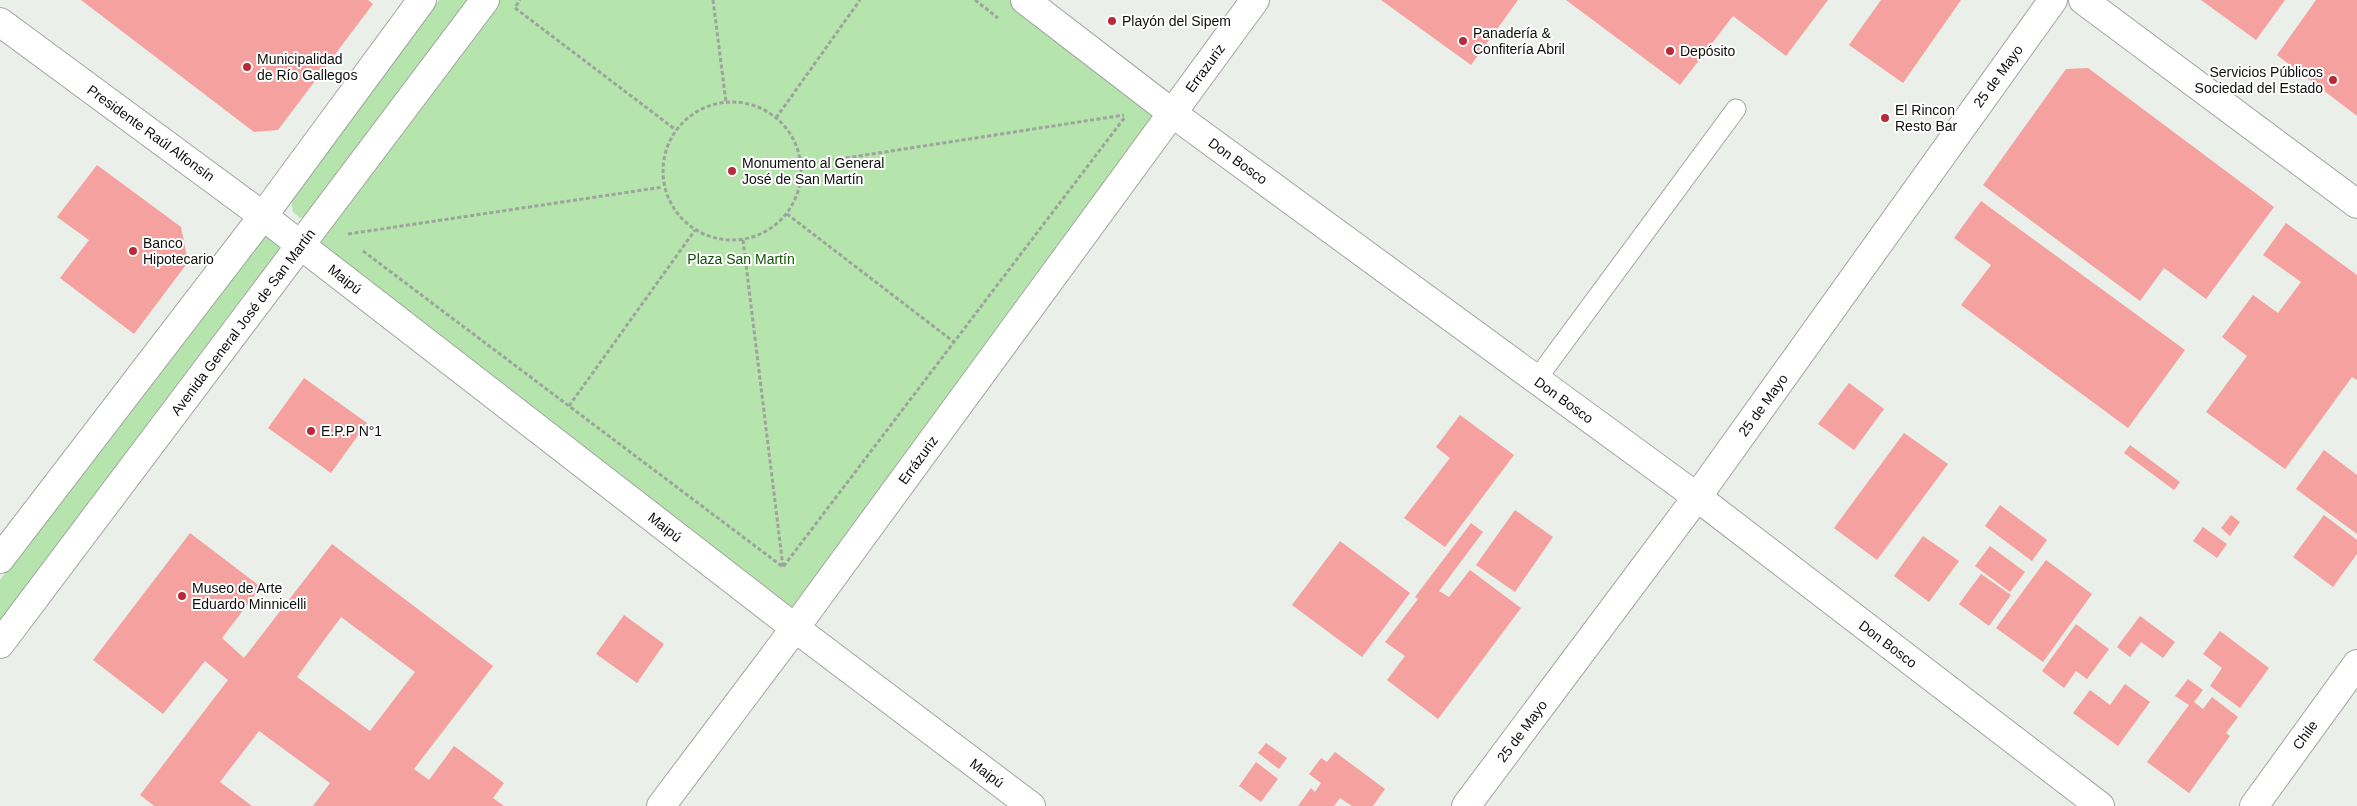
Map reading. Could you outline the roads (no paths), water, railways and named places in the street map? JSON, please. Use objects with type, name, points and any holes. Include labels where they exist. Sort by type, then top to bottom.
[{"type":"street","points":[[0,559],[264,216],[422,0]]},
{"type":"street","name":"Avenida General José de San Martín","points":[[0,644],[485,0]]},
{"type":"street","name":"Don Bosco","points":[[1025,0],[1172,113],[1697,497],[2100,806]]},
{"type":"street","name":"Errazuriz","points":[[1172,113],[1254,0]]},
{"type":"street","name":"25 de Mayo","points":[[1466,806],[1697,497],[2053,0]]},
{"type":"street","points":[[2083,0],[2357,204]]},
{"type":"street","name":"Presidente Raúl Alfonsín","points":[[0,22],[301,245]]},
{"type":"street","name":"Errázuriz","points":[[661,806],[795,628],[1172,113]]},
{"type":"street","name":"Maipú","points":[[301,245],[795,628],[1031,806]]},
{"type":"street","name":"Chile","points":[[2254,806],[2357,664]]},
{"type":"lane","points":[[1536,380],[1736,109]]},
{"type":"place","name":"Playón del Sipem","points":[[1112,21]]},
{"type":"place","name":"Panadería & Confitería Abril","points":[[1463,41]]},
{"type":"place","name":"Depósito","points":[[1670,51]]},
{"type":"place","name":"Municipalidad de Río Gallegos","points":[[247,67]]},
{"type":"place","name":"Servicios Públicos Sociedad del Estado","points":[[2333,80]]},
{"type":"place","name":"El Rincon Resto Bar","points":[[1885,118]]},
{"type":"place","name":"Monumento al General José de San Martín","points":[[732,171]]},
{"type":"place","name":"Banco Hipotecario","points":[[133,251]]},
{"type":"place","name":"E.P.P N°1","points":[[311,431]]},
{"type":"place","name":"Museo de Arte Eduardo Minnicelli","points":[[182,596]]},
{"type":"park label","name":"Plaza San Martín","points":[[741,259]]}]
